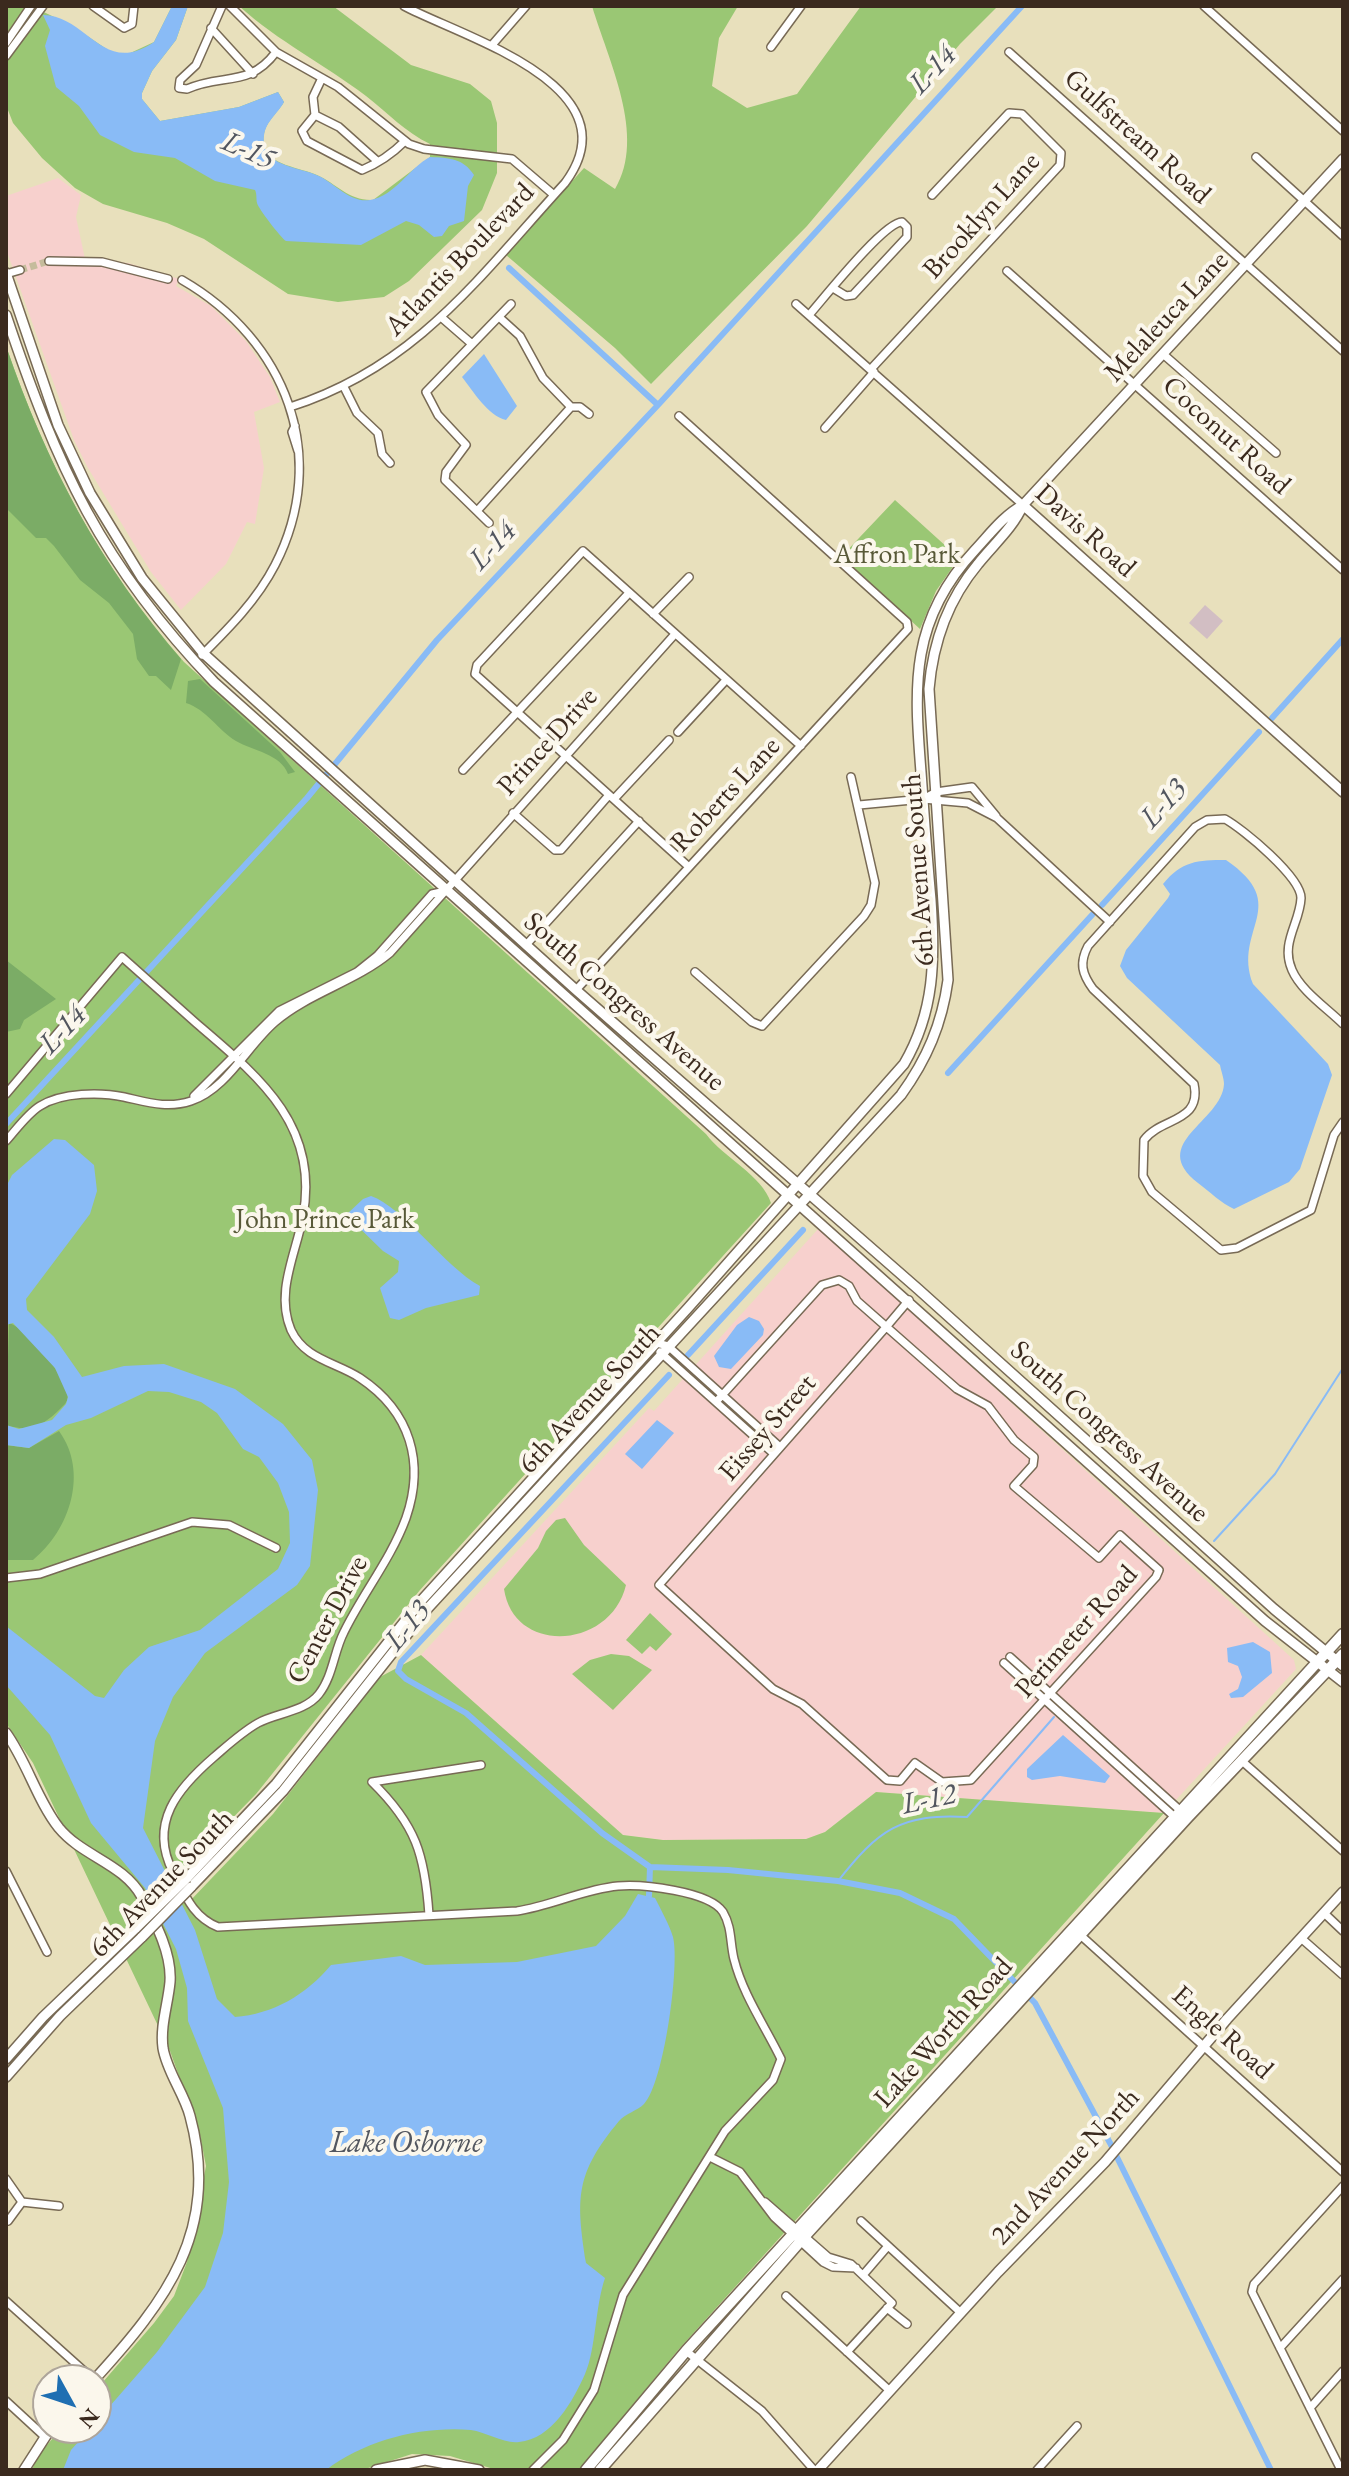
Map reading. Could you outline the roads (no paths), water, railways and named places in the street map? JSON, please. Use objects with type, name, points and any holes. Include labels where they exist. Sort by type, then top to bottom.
[{"type":"main road","name":"Lake Worth Road","points":[[799,2235],[959,2068],[1036,1975],[1343,1634]]},
{"type":"main road","name":"Lake Worth Road","points":[[1181,1817],[1242,1761],[1326,1670],[1341,1660]]},
{"type":"main road","name":"Lake Worth Road","points":[[586,2470],[983,2026],[1013,2001]]},
{"type":"main road","points":[[959,2068],[983,2026]]},
{"type":"main road","name":"Lake Worth Road","points":[[600,2470],[690,2355]]},
{"type":"street","points":[[6,43],[31,6]]},
{"type":"street","points":[[6,56],[30,28],[43,6]]},
{"type":"street","points":[[93,6],[124,28],[132,24],[134,6]]},
{"type":"street","points":[[222,6],[196,65],[180,80],[179,88],[187,89],[253,74],[276,52]]},
{"type":"street","points":[[230,6],[276,52],[358,101],[405,141],[424,149],[512,159],[554,195]]},
{"type":"street","points":[[404,6],[492,45],[526,6]]},
{"type":"street","points":[[771,47],[801,6]]},
{"type":"street","points":[[1204,6],[1343,131]]},
{"type":"street","points":[[211,28],[253,74]]},
{"type":"street","name":"Atlantis Boulevard","points":[[290,407],[344,387],[394,359],[441,317],[554,195],[575,168],[580,153],[580,130],[571,104],[559,90],[528,66],[492,45]]},
{"type":"street","name":"Gulfstream Road","points":[[1009,52],[1343,351]]},
{"type":"street","points":[[322,78],[313,97],[315,115],[302,131],[307,141],[358,170],[389,157],[405,141]]},
{"type":"street","name":"Brooklyn Lane","points":[[873,371],[1060,165],[1061,153],[1022,114],[1009,113],[932,195]]},
{"type":"street","points":[[315,115],[339,127],[376,160]]},
{"type":"street","points":[[1256,157],[1343,236]]},
{"type":"street","name":"Melaleuca Lane","points":[[935,646],[959,590],[1017,518],[1023,505],[1343,159]]},
{"type":"street","points":[[809,315],[833,288],[891,225],[902,222],[907,227],[907,237],[853,295],[846,296],[833,288]]},
{"type":"street","points":[[49,261],[72,259],[102,262],[168,279]]},
{"type":"street","points":[[6,274],[20,270]]},
{"type":"street","name":"Coconut Road","points":[[1007,271],[1343,570]]},
{"type":"street","name":"South Congress Avenue","points":[[6,274],[58,425],[98,509],[142,578],[203,653],[526,945],[572,994],[789,1196],[1265,1621],[1343,1682]]},
{"type":"street","points":[[182,280],[217,303],[251,337],[270,364],[290,407],[295,426],[292,432],[298,451],[295,509],[281,552],[255,597],[194,661]]},
{"type":"street","points":[[489,523],[445,480],[446,472],[465,451],[464,440],[443,421],[426,392],[511,304]]},
{"type":"street","name":"Davis Road","points":[[796,304],[1343,792]]},
{"type":"street","name":"South Congress Avenue","points":[[6,315],[45,426],[82,507],[113,559],[194,661],[443,890],[551,982],[592,1004],[1325,1652],[1341,1660]]},
{"type":"street","points":[[441,317],[472,344]]},
{"type":"street","points":[[499,317],[520,336],[543,378],[571,407],[580,407],[589,414]]},
{"type":"street","points":[[1163,354],[1276,453]]},
{"type":"street","points":[[825,428],[873,371]]},
{"type":"street","points":[[344,387],[357,413],[378,433],[382,454],[390,463]]},
{"type":"street","points":[[477,511],[571,407]]},
{"type":"street","name":"Roberts Lane","points":[[572,994],[908,629],[907,622],[898,613],[679,416]]},
{"type":"street","points":[[45,426],[55,438],[87,504],[98,509]]},
{"type":"street","name":"Melaleuca Lane","points":[[922,641],[931,615],[954,574],[1009,512],[1023,505]]},
{"type":"street","points":[[689,867],[473,671],[583,551],[801,746]]},
{"type":"street","points":[[653,614],[689,577]]},
{"type":"street","points":[[463,770],[629,593]]},
{"type":"street","name":"Prince Drive","points":[[6,1141],[40,1106],[54,1101],[104,1094],[150,1105],[190,1101],[213,1089],[237,1058],[274,1023],[357,972],[377,956],[431,896],[443,890],[675,634]]},
{"type":"street","name":"6th Avenue South","points":[[189,1882],[276,1784],[420,1602],[895,1077],[923,1024],[934,962],[915,696],[922,641]]},
{"type":"street","name":"6th Avenue South","points":[[6,2077],[139,1933],[283,1791],[428,1608],[901,1095],[919,1070],[938,1026],[948,964],[929,689],[935,646]]},
{"type":"street","points":[[678,732],[726,680]]},
{"type":"street","points":[[513,813],[555,850],[561,850],[669,740]]},
{"type":"street","points":[[695,972],[756,1026],[769,1020],[871,905],[875,883],[863,844],[859,805],[851,777]]},
{"type":"street","points":[[936,798],[972,787],[997,818],[1110,922]]},
{"type":"street","points":[[859,805],[936,798],[961,801],[997,818]]},
{"type":"street","points":[[1343,1024],[1303,986],[1291,968],[1289,939],[1301,900],[1295,879],[1225,819],[1207,820],[1195,827],[1084,954],[1082,970],[1086,980],[1189,1076],[1196,1093],[1190,1112],[1156,1128],[1144,1140],[1143,1176],[1152,1192],[1215,1246],[1237,1248],[1311,1210],[1334,1135],[1343,1122]]},
{"type":"street","points":[[526,945],[639,821]]},
{"type":"street","name":"Center Drive","points":[[6,1094],[122,957],[154,984],[273,1093],[293,1129],[305,1162],[305,1204],[284,1305],[293,1334],[307,1351],[359,1377],[385,1402],[410,1439],[417,1473],[404,1522],[343,1633],[318,1695],[306,1705],[259,1722],[190,1777],[175,1794],[166,1814],[163,1834],[165,1854],[195,1913],[218,1927],[517,1911],[616,1886],[637,1886],[699,1896],[722,1910],[730,1930],[734,1960],[758,2021],[781,2059],[773,2080],[725,2131],[710,2157]]},
{"type":"street","name":"Perimeter Road","points":[[659,1585],[773,1689],[802,1704],[894,1783],[915,1763],[933,1779],[971,1780],[1158,1575],[1159,1570],[1120,1535],[1099,1558],[1014,1486],[1033,1465],[1034,1457],[1014,1440],[988,1406],[957,1389],[857,1301],[846,1283],[826,1282],[719,1399]]},
{"type":"street","name":"Eissey Street","points":[[659,1585],[909,1300]]},
{"type":"street","points":[[657,1343],[777,1450]]},
{"type":"street","points":[[6,1578],[40,1574],[192,1522],[229,1525],[276,1548]]},
{"type":"street","points":[[1007,1660],[1181,1817]]},
{"type":"street","points":[[6,1733],[57,1825],[69,1839],[129,1878],[141,1895],[168,1955],[170,1980],[163,2043],[189,2114],[195,2140],[196,2205],[182,2261],[155,2310],[108,2364]]},
{"type":"street","points":[[1242,1761],[1343,1851]]},
{"type":"street","points":[[429,1915],[420,1847],[410,1827],[372,1782],[481,1765]]},
{"type":"street","points":[[6,1871],[47,1952]]},
{"type":"street","points":[[578,1886],[581,1896]]},
{"type":"street","name":"2nd Avenue North","points":[[816,2470],[1121,2145],[1343,1892]]},
{"type":"street","points":[[1324,1913],[1343,1931]]},
{"type":"street","name":"Engle Road","points":[[1076,1930],[1343,2172]]},
{"type":"street","name":"6th Avenue South","points":[[6,2059],[43,2017],[139,1933]]},
{"type":"street","points":[[1301,1938],[1343,1975]]},
{"type":"street","points":[[537,2467],[563,2440],[594,2390],[623,2295],[710,2157],[740,2172],[765,2202],[766,2209],[828,2257],[856,2268],[892,2303],[847,2352]]},
{"type":"street","points":[[6,2179],[22,2202],[59,2206]]},
{"type":"street","points":[[1341,2467],[1253,2288],[1343,2186]]},
{"type":"street","points":[[8,2221],[22,2202]]},
{"type":"street","points":[[861,2221],[961,2313]]},
{"type":"street","points":[[863,2275],[888,2246]]},
{"type":"street","points":[[1280,2348],[1343,2279]]},
{"type":"street","points":[[786,2296],[890,2391]]},
{"type":"street","points":[[6,2301],[76,2364]]},
{"type":"street","points":[[887,2308],[907,2324]]},
{"type":"street","points":[[690,2355],[762,2411],[816,2470]]},
{"type":"street","points":[[1310,2408],[1343,2371]]},
{"type":"street","points":[[6,2401],[32,2420]]},
{"type":"street","points":[[1037,2470],[1077,2426]]},
{"type":"street","points":[[24,2470],[40,2444]]},
{"type":"street","points":[[376,2470],[425,2460],[479,2470]]},
{"type":"water","points":[[172,6],[188,6],[176,40],[152,71],[142,93],[142,99],[160,121],[239,107],[278,92],[284,102],[267,126],[264,137],[266,152],[272,158],[321,177],[350,196],[363,200],[387,193],[430,157],[455,160],[474,175],[468,186],[464,221],[449,226],[442,236],[434,237],[419,225],[406,221],[361,245],[286,241],[258,206],[255,190],[215,181],[175,158],[134,152],[100,135],[79,106],[56,87],[45,46],[50,30],[43,15],[59,18],[108,49],[121,53],[136,51],[154,42]]},
{"type":"water","points":[[484,354],[517,406],[506,420],[487,408],[462,377]]},
{"type":"water","points":[[1226,860],[1246,876],[1256,891],[1257,919],[1249,948],[1253,984],[1328,1064],[1332,1075],[1300,1169],[1289,1182],[1234,1209],[1198,1183],[1184,1169],[1180,1156],[1183,1144],[1220,1098],[1224,1084],[1220,1065],[1127,978],[1120,966],[1126,950],[1168,898],[1170,894],[1163,884],[1170,876],[1191,863]]},
{"type":"water","name":"Lake Osborne","points":[[54,1139],[65,1140],[94,1165],[97,1191],[90,1214],[26,1299],[27,1310],[54,1337],[82,1377],[124,1366],[164,1364],[235,1389],[283,1424],[312,1460],[318,1490],[310,1566],[297,1585],[205,1653],[173,1697],[155,1741],[143,1828],[195,1930],[217,1999],[235,2017],[263,2012],[288,2001],[311,1985],[331,1965],[401,1956],[425,1965],[517,1962],[596,1946],[625,1916],[638,1894],[655,1898],[671,1932],[675,1951],[672,1997],[658,2073],[644,2104],[622,2118],[594,2156],[582,2188],[580,2203],[586,2263],[605,2278],[589,2364],[560,2417],[542,2434],[531,2439],[507,2441],[471,2430],[433,2430],[376,2443],[326,2470],[63,2470],[76,2444],[112,2444],[112,2404],[157,2352],[205,2287],[223,2233],[229,2182],[223,2108],[188,2021],[187,1988],[176,1949],[145,1888],[91,1823],[50,1735],[6,1685],[6,1626],[95,1696],[104,1698],[124,1670],[149,1647],[200,1630],[278,1569],[290,1543],[289,1512],[278,1483],[259,1457],[243,1449],[217,1413],[201,1402],[169,1392],[148,1391],[91,1418],[66,1425],[29,1448],[6,1445],[6,1425],[19,1429],[52,1420],[68,1397],[55,1368],[13,1323],[6,1325],[6,1187],[12,1175]]},
{"type":"water","points":[[371,1196],[397,1212],[480,1286],[479,1295],[426,1308],[399,1320],[390,1318],[380,1288],[398,1272],[399,1261],[383,1251],[346,1215],[363,1199]]},
{"type":"water","points":[[749,1317],[759,1321],[764,1329],[763,1335],[731,1369],[719,1367],[714,1356],[737,1325]]},
{"type":"water","points":[[657,1420],[674,1433],[642,1469],[625,1454]]},
{"type":"water","points":[[1253,1642],[1270,1652],[1272,1673],[1243,1697],[1231,1698],[1229,1694],[1238,1689],[1242,1677],[1238,1666],[1228,1662],[1227,1648]]},
{"type":"water","points":[[1063,1735],[1110,1776],[1105,1783],[1060,1776],[1032,1780],[1027,1777],[1027,1769]]},
{"type":"waterway","name":"L-14","points":[[6,1124],[307,798],[437,640],[658,405],[1022,6]]},
{"type":"waterway","name":"L-15","points":[[509,268],[658,405]]},
{"type":"waterway","name":"L-13","points":[[1272,718],[1343,639]]},
{"type":"waterway","name":"L-13","points":[[1102,905],[1259,732]]},
{"type":"waterway","name":"L-13","points":[[948,1073],[1092,915]]},
{"type":"waterway","name":"L-13","points":[[688,1355],[803,1230]]},
{"type":"waterway","name":"L-12","points":[[1214,1541],[1275,1474],[1343,1368]]},
{"type":"waterway","points":[[669,1375],[401,1662],[398,1671],[406,1679],[466,1713],[602,1833],[650,1867],[728,1870],[838,1881],[900,1893],[954,1919],[1035,2003],[1110,2143],[1271,2470]]},
{"type":"waterway","name":"L-12","points":[[838,1881],[866,1849],[893,1828],[925,1818],[967,1817],[1054,1717]]},
{"type":"waterway","points":[[649,1896],[650,1867]]},
{"type":"tunnel","points":[[20,270],[49,261]]},
{"type":"park label","name":"Affron Park","points":[[897,555]]},
{"type":"park label","name":"John Prince Park","points":[[325,1220]]}]
